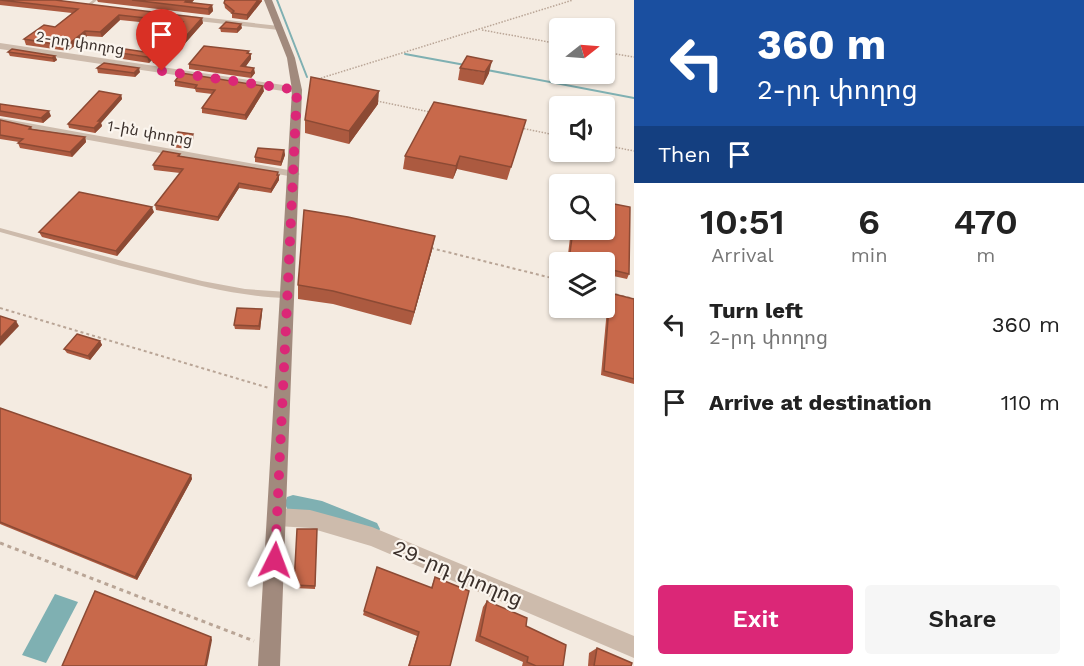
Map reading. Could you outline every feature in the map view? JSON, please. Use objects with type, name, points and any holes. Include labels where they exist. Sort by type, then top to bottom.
[{"type":"main road","points":[[268,0],[295,73],[297,90],[270,656]]},
{"type":"street","points":[[78,4],[94,4]]},
{"type":"street","points":[[174,16],[279,28]]},
{"type":"street","name":"2-րդ փողոց","points":[[0,46],[297,90]]},
{"type":"street","name":"1-ին փողոց","points":[[0,121],[294,174]]},
{"type":"street","name":"29-րդ փողոց","points":[[277,517],[310,519],[372,537],[634,647]]},
{"type":"lane","points":[[0,230],[117,263],[207,285],[264,295],[288,295]]},
{"type":"path","points":[[297,90],[317,79],[351,67],[573,0]]},
{"type":"path","points":[[479,29],[549,42]]},
{"type":"path","points":[[615,54],[634,57]]},
{"type":"path","points":[[370,99],[434,112]]},
{"type":"path","points":[[522,129],[549,134]]},
{"type":"path","points":[[615,147],[634,151]]},
{"type":"path","points":[[428,247],[549,277]]},
{"type":"path","points":[[615,294],[634,299]]},
{"type":"path","points":[[0,308],[283,392]]},
{"type":"path","points":[[0,543],[270,656]]},
{"type":"water","points":[[55,594],[78,602],[46,663],[22,655]]},
{"type":"building","points":[[0,0],[55,0],[202,18],[165,60],[152,58],[183,22],[119,15],[100,32],[85,31],[66,46],[24,39],[44,25],[55,27],[78,9]]},
{"type":"building","points":[[132,0],[187,0],[185,2],[212,5],[208,9]]},
{"type":"building","points":[[225,0],[258,0],[247,15],[232,13],[234,11],[224,3]]},
{"type":"building","points":[[226,22],[241,24],[237,29],[220,28]]},
{"type":"building","points":[[204,46],[249,51],[247,53],[251,54],[241,66],[254,68],[251,73],[189,64]]},
{"type":"building","points":[[118,48],[152,53],[147,57],[114,52]]},
{"type":"building","points":[[12,49],[55,56],[52,58],[8,52]]},
{"type":"building","points":[[467,56],[492,61],[485,72],[460,68]]},
{"type":"building","points":[[104,63],[139,68],[134,73],[97,68]]},
{"type":"building","points":[[181,73],[263,86],[245,115],[202,108],[215,90],[195,88],[197,85],[175,81]]},
{"type":"building","points":[[311,77],[379,91],[349,131],[305,120]]},
{"type":"building","points":[[99,91],[121,95],[94,128],[68,124]]},
{"type":"building","points":[[434,102],[526,120],[511,167],[460,156],[456,166],[405,156]]},
{"type":"building","points":[[0,104],[49,111],[41,118],[0,111]]},
{"type":"building","points":[[0,120],[31,127],[29,129],[85,137],[70,152],[18,143],[23,139],[0,135]]},
{"type":"building","points":[[178,132],[193,134],[186,145],[170,142]]},
{"type":"building","points":[[258,148],[284,150],[281,162],[255,157]]},
{"type":"building","points":[[163,151],[180,154],[178,156],[278,172],[277,175],[279,175],[271,189],[239,183],[218,217],[155,205],[183,169],[153,165]]},
{"type":"building","points":[[79,192],[152,207],[116,251],[39,232]]},
{"type":"building","points":[[615,204],[630,207],[629,274],[615,271],[615,252],[570,252],[572,240],[615,240]]},
{"type":"building","points":[[304,210],[435,236],[414,312],[333,291],[298,285]]},
{"type":"building","points":[[615,294],[634,299],[634,379],[604,371],[608,318],[615,318]]},
{"type":"building","points":[[237,308],[262,309],[259,326],[234,325]]},
{"type":"building","points":[[0,316],[16,321],[0,338]]},
{"type":"building","points":[[77,334],[100,341],[88,356],[64,349]]},
{"type":"building","points":[[0,408],[191,475],[135,577],[0,522]]},
{"type":"building","points":[[297,529],[317,529],[315,586],[294,585]]},
{"type":"building","points":[[377,567],[432,588],[435,577],[469,591],[450,666],[409,666],[419,632],[364,611]]},
{"type":"building","points":[[95,591],[211,637],[205,666],[62,666]]},
{"type":"building","points":[[487,601],[527,618],[526,626],[566,645],[563,666],[536,666],[527,662],[528,657],[480,636]]},
{"type":"building","points":[[597,648],[632,663],[631,666],[594,666]]},
{"type":"waterway","points":[[277,0],[307,77]]},
{"type":"waterway","points":[[405,54],[465,65]]},
{"type":"waterway","points":[[487,70],[634,98]]},
{"type":"waterway","points":[[293,503],[322,509],[371,529]]},
{"type":"route","points":[[162,71],[297,90],[275,560]]}]
